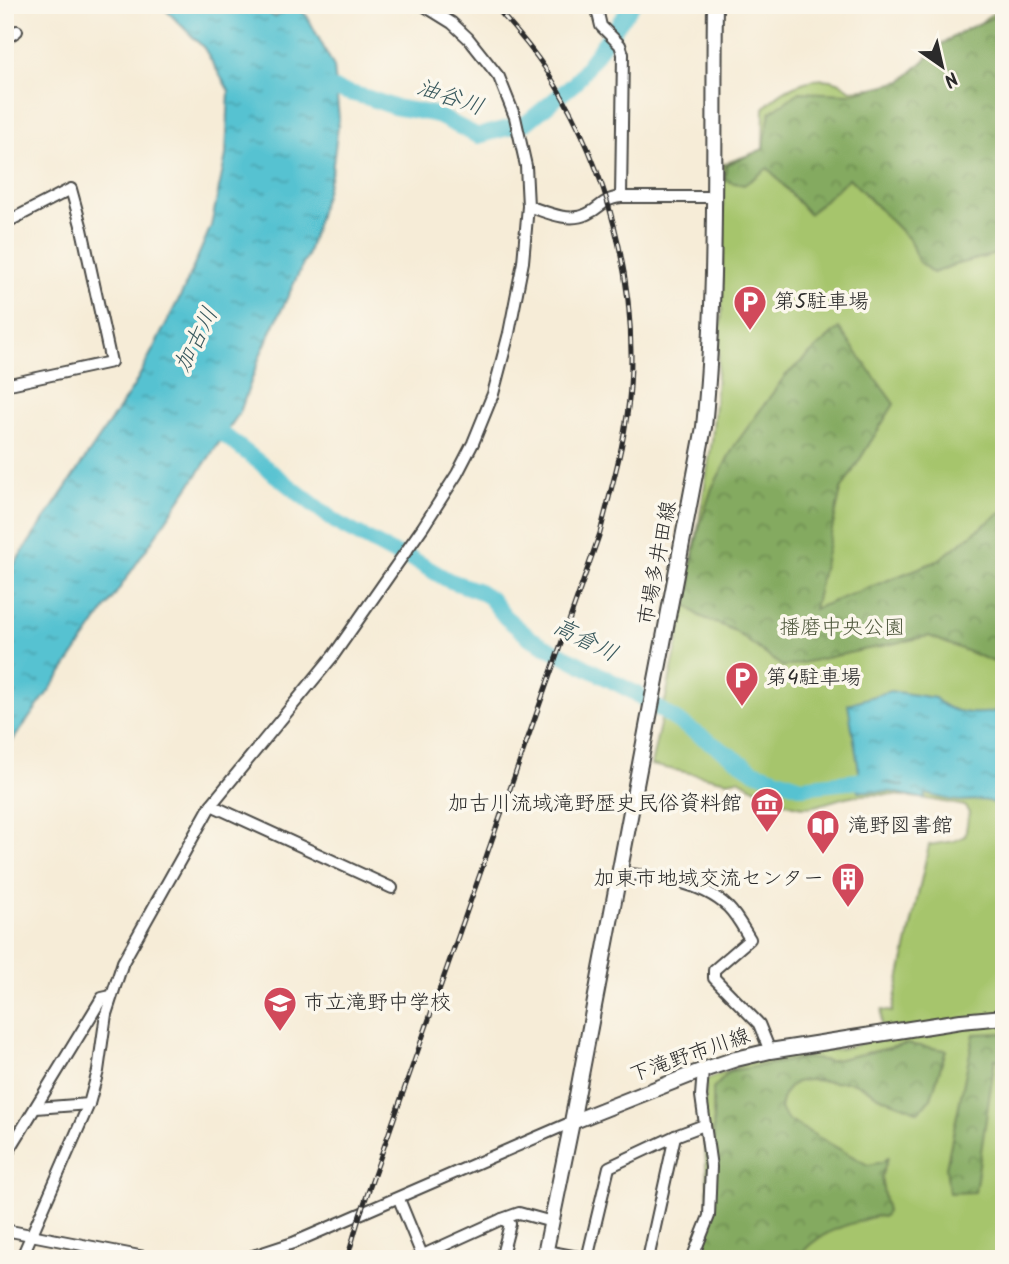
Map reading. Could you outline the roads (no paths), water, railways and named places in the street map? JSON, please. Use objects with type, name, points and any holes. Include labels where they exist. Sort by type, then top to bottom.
[{"type":"main road","name":"市場多井田線","points":[[572,1122],[704,427],[711,361],[715,5]]},
{"type":"main road","name":"下滝野市川線","points":[[572,1122],[703,1070],[769,1051],[961,1021],[1004,1017]]},
{"type":"main road","points":[[545,1255],[572,1122]]},
{"type":"street","points":[[21,1259],[89,1104],[98,1071],[106,1014],[123,962],[211,805],[333,656],[423,527],[457,474],[473,443],[496,382],[523,262],[528,206],[526,166],[520,131],[499,77],[482,53],[452,23],[423,5]]},
{"type":"street","points":[[596,5],[604,31],[620,45],[623,54],[621,197]]},
{"type":"street","points":[[5,39],[17,31]]},
{"type":"street","points":[[5,223],[71,189],[111,362],[5,386]]},
{"type":"street","points":[[528,206],[566,218],[585,216],[606,199],[714,197]]},
{"type":"street","points":[[211,805],[392,888]]},
{"type":"street","points":[[619,873],[647,875],[681,883],[703,891],[727,906],[750,939],[714,970],[714,978],[759,1024],[769,1051]]},
{"type":"street","points":[[5,1157],[102,998],[111,996]]},
{"type":"street","points":[[692,1259],[709,1216],[711,1167],[701,1096],[703,1070]]},
{"type":"street","points":[[36,1108],[89,1104]]},
{"type":"street","points":[[244,1259],[284,1247],[399,1199],[572,1122]]},
{"type":"street","points":[[545,1255],[588,1259],[609,1167],[704,1125]]},
{"type":"street","points":[[648,1259],[675,1136]]},
{"type":"street","points":[[399,1199],[419,1258],[519,1213],[552,1222]]},
{"type":"street","points":[[500,1259],[510,1224],[502,1219]]},
{"type":"street","points":[[5,1230],[95,1253],[155,1259]]},
{"type":"street","points":[[284,1247],[287,1259]]},
{"type":"water","name":"加古川","points":[[161,5],[260,5],[274,17],[295,6],[307,16],[334,67],[339,119],[332,171],[307,256],[262,351],[240,412],[59,677],[5,751],[5,578],[134,386],[184,289],[211,226],[226,155],[229,91],[204,48]]},
{"type":"water","points":[[890,691],[935,698],[949,708],[968,713],[987,713],[1004,708],[1004,812],[985,800],[957,801],[926,794],[925,799],[892,792],[858,791],[856,779],[860,778],[905,786],[860,777],[848,704]]},
{"type":"waterway","name":"油谷川","points":[[318,85],[394,107],[434,114],[478,136],[526,123],[575,83],[632,5]]},
{"type":"waterway","name":"高倉川","points":[[210,424],[337,523],[393,553],[412,559],[448,580],[479,591],[490,598],[505,617],[530,638],[635,693],[754,771],[802,787],[857,781],[889,773]]},
{"type":"railway","points":[[347,1259],[360,1215],[600,533],[626,424],[630,387],[629,307],[615,228],[603,189],[572,115],[553,81],[533,51],[494,5]]},
{"type":"place","name":"第5駐車場","points":[[750,332]]},
{"type":"place","name":"第4駐車場","points":[[742,708]]},
{"type":"place","name":"加古川流域滝野歴史民俗資料館","points":[[767,834]]},
{"type":"place","name":"滝野図書館","points":[[823,856]]},
{"type":"place","name":"加東市地域交流センター","points":[[848,909]]},
{"type":"place","name":"市立滝野中学校","points":[[280,1033]]},
{"type":"park label","name":"播磨中央公園","points":[[842,628]]}]
